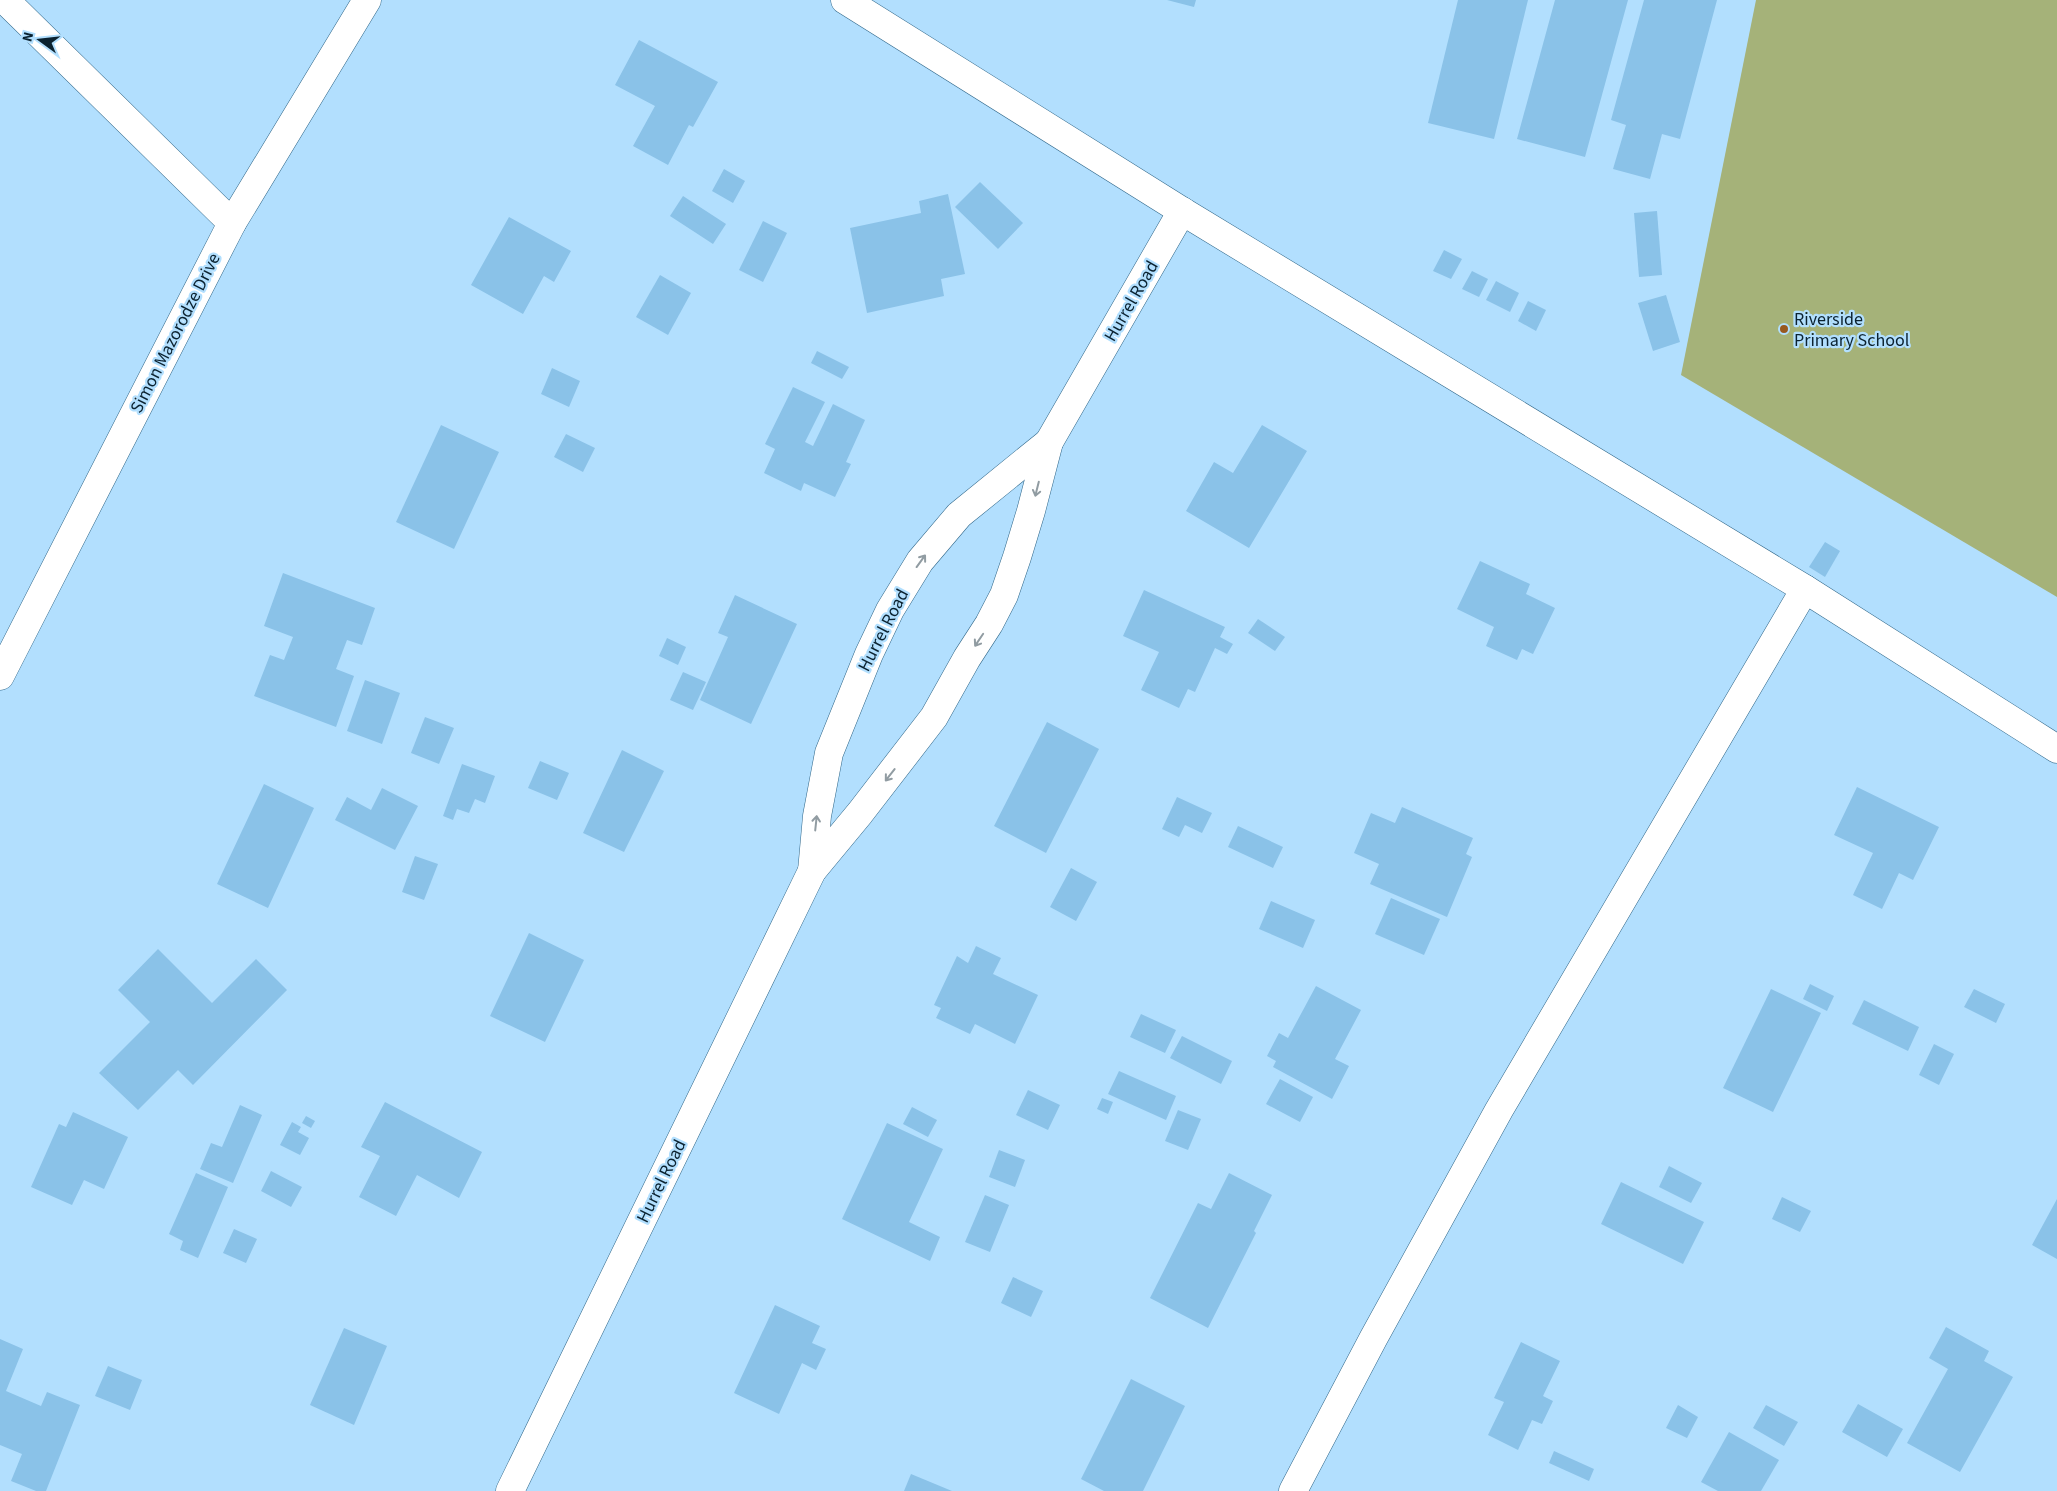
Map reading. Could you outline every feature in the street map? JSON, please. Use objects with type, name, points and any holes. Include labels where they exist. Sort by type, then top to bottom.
[{"type":"street","points":[[5,0],[232,223]]},
{"type":"street","name":"Simon Mazorodze Drive","points":[[0,676],[232,223],[368,0]]},
{"type":"street","points":[[845,0],[1182,212],[1805,589],[2057,749]]},
{"type":"street","name":"Hurrel Road","points":[[510,1491],[812,871],[860,813],[934,717],[1004,596],[1032,511],[1049,442],[1182,212]]},
{"type":"street","name":"Hurrel Road","points":[[812,871],[817,816],[829,753],[869,654],[890,610],[920,561],[959,515],[1049,442]]},
{"type":"street","points":[[1293,1491],[1373,1339],[1499,1110],[1805,589]]},
{"type":"green space","points":[[1756,0],[2057,0],[2057,597],[1681,375]]},
{"type":"building","points":[[1167,0],[1196,0],[1194,7]]},
{"type":"building","points":[[1458,0],[1528,0],[1494,139],[1428,123]]},
{"type":"building","points":[[1555,0],[1628,0],[1585,157],[1517,139]]},
{"type":"building","points":[[1644,0],[1717,0],[1680,139],[1662,134],[1650,179],[1613,169],[1626,125],[1611,120]]},
{"type":"building","points":[[639,40],[718,82],[693,127],[689,125],[668,165],[633,146],[655,106],[615,85]]},
{"type":"building","points":[[724,169],[745,181],[733,203],[712,191]]},
{"type":"building","points":[[980,182],[1023,223],[998,249],[955,207]]},
{"type":"building","points":[[948,194],[965,274],[941,279],[944,296],[867,313],[850,228],[921,213],[919,201]]},
{"type":"building","points":[[683,196],[726,224],[713,244],[670,216]]},
{"type":"building","points":[[1657,211],[1662,275],[1639,277],[1634,213]]},
{"type":"building","points":[[509,217],[571,251],[554,282],[544,276],[523,314],[471,285]]},
{"type":"building","points":[[763,221],[787,233],[763,282],[739,270]]},
{"type":"building","points":[[1444,250],[1462,259],[1451,279],[1433,271]]},
{"type":"building","points":[[1472,271],[1488,279],[1479,297],[1462,289]]},
{"type":"building","points":[[660,275],[691,293],[668,335],[636,317]]},
{"type":"building","points":[[1496,281],[1519,293],[1510,312],[1486,300]]},
{"type":"building","points":[[1666,295],[1680,342],[1653,351],[1638,303]]},
{"type":"building","points":[[1528,301],[1546,310],[1536,331],[1518,321]]},
{"type":"building","points":[[817,351],[849,367],[842,379],[811,363]]},
{"type":"building","points":[[552,368],[580,381],[569,407],[541,394]]},
{"type":"building","points":[[793,387],[825,402],[805,442],[813,446],[833,404],[865,420],[846,462],[851,464],[835,497],[804,483],[801,491],[764,473],[775,449],[765,444]]},
{"type":"building","points":[[441,425],[499,452],[454,549],[396,522]]},
{"type":"building","points":[[1262,425],[1307,451],[1249,548],[1186,511],[1214,462],[1233,473]]},
{"type":"building","points":[[566,434],[595,448],[583,472],[554,457]]},
{"type":"building","points":[[1825,542],[1840,551],[1825,577],[1809,567]]},
{"type":"building","points":[[1480,561],[1530,584],[1526,594],[1555,608],[1533,654],[1522,649],[1517,660],[1486,646],[1494,627],[1457,609]]},
{"type":"building","points":[[283,573],[375,608],[362,645],[347,640],[336,669],[354,676],[336,727],[254,696],[270,655],[284,660],[293,637],[264,626]]},
{"type":"building","points":[[1144,590],[1225,627],[1220,637],[1233,644],[1227,654],[1215,648],[1195,692],[1188,689],[1179,708],[1141,690],[1159,652],[1123,636]]},
{"type":"building","points":[[735,595],[797,624],[751,724],[700,700],[728,637],[718,633]]},
{"type":"building","points":[[1258,619],[1285,637],[1275,651],[1248,633]]},
{"type":"building","points":[[667,638],[686,647],[678,665],[659,656]]},
{"type":"building","points":[[683,672],[706,682],[693,710],[670,700]]},
{"type":"building","points":[[365,680],[400,693],[382,744],[347,731]]},
{"type":"building","points":[[425,717],[454,728],[439,764],[411,753]]},
{"type":"building","points":[[1047,722],[1099,749],[1046,853],[994,826]]},
{"type":"building","points":[[622,750],[664,771],[624,852],[583,833]]},
{"type":"building","points":[[540,761],[569,773],[557,800],[528,788]]},
{"type":"building","points":[[462,764],[495,776],[485,803],[475,799],[469,813],[457,809],[453,820],[443,816]]},
{"type":"building","points":[[264,784],[314,808],[268,908],[217,884]]},
{"type":"building","points":[[1857,787],[1939,827],[1913,880],[1899,873],[1882,909],[1853,895],[1873,853],[1834,835]]},
{"type":"building","points":[[382,788],[418,806],[395,850],[335,820],[347,797],[371,810]]},
{"type":"building","points":[[1177,797],[1212,813],[1202,833],[1185,825],[1179,837],[1162,829]]},
{"type":"building","points":[[1402,807],[1473,838],[1466,854],[1472,857],[1447,917],[1370,884],[1379,864],[1354,853],[1371,813],[1395,823]]},
{"type":"building","points":[[1238,826],[1283,847],[1273,868],[1228,847]]},
{"type":"building","points":[[415,856],[438,864],[424,900],[402,892]]},
{"type":"building","points":[[1071,868],[1097,882],[1076,921],[1050,907]]},
{"type":"building","points":[[1391,898],[1440,919],[1424,955],[1375,934]]},
{"type":"building","points":[[1271,901],[1315,920],[1303,948],[1259,929]]},
{"type":"building","points":[[529,933],[584,960],[545,1042],[490,1016]]},
{"type":"building","points":[[976,946],[1001,958],[993,974],[1038,995],[1015,1044],[975,1024],[970,1034],[936,1018],[941,1008],[934,1005],[957,956],[968,963]]},
{"type":"building","points":[[158,949],[212,1003],[256,959],[287,990],[193,1085],[178,1070],[138,1110],[99,1073],[150,1022],[118,990]]},
{"type":"building","points":[[1810,984],[1834,996],[1827,1011],[1803,999]]},
{"type":"building","points":[[1316,986],[1361,1010],[1335,1059],[1349,1066],[1332,1099],[1273,1067],[1276,1061],[1267,1056],[1279,1033],[1288,1038]]},
{"type":"building","points":[[1771,989],[1821,1013],[1773,1112],[1723,1088]]},
{"type":"building","points":[[1974,989],[2005,1004],[1996,1023],[1964,1007]]},
{"type":"building","points":[[1864,1000],[1919,1027],[1908,1051],[1852,1024]]},
{"type":"building","points":[[1141,1014],[1176,1030],[1165,1053],[1130,1037]]},
{"type":"building","points":[[1182,1036],[1232,1061],[1221,1084],[1170,1058]]},
{"type":"building","points":[[1934,1044],[1954,1054],[1939,1085],[1919,1075]]},
{"type":"building","points":[[1119,1071],[1176,1096],[1166,1120],[1108,1094]]},
{"type":"building","points":[[1280,1079],[1313,1097],[1300,1122],[1266,1104]]},
{"type":"building","points":[[1028,1090],[1060,1105],[1048,1130],[1016,1115]]},
{"type":"building","points":[[1102,1098],[1113,1102],[1108,1114],[1097,1109]]},
{"type":"building","points":[[385,1102],[482,1152],[459,1198],[417,1175],[396,1216],[359,1197],[380,1156],[361,1147]]},
{"type":"building","points":[[240,1105],[262,1115],[233,1183],[200,1169],[211,1143],[222,1147]]},
{"type":"building","points":[[912,1107],[937,1120],[928,1137],[903,1124]]},
{"type":"building","points":[[1178,1110],[1201,1119],[1188,1150],[1165,1141]]},
{"type":"building","points":[[73,1112],[128,1137],[104,1189],[84,1180],[72,1205],[31,1187],[59,1124],[66,1127]]},
{"type":"building","points":[[306,1116],[315,1121],[311,1128],[302,1123]]},
{"type":"building","points":[[292,1122],[301,1127],[298,1132],[309,1138],[300,1155],[280,1145]]},
{"type":"building","points":[[887,1123],[943,1149],[909,1222],[940,1237],[930,1261],[842,1219]]},
{"type":"building","points":[[999,1150],[1025,1160],[1015,1187],[989,1177]]},
{"type":"building","points":[[1669,1166],[1702,1183],[1691,1203],[1659,1187]]},
{"type":"building","points":[[271,1171],[302,1187],[291,1207],[261,1191]]},
{"type":"building","points":[[196,1173],[228,1187],[198,1258],[180,1250],[183,1241],[169,1234]]},
{"type":"building","points":[[1229,1173],[1272,1195],[1254,1231],[1256,1233],[1208,1328],[1150,1298],[1198,1203],[1211,1209]]},
{"type":"building","points":[[1621,1182],[1704,1222],[1683,1264],[1601,1224]]},
{"type":"building","points":[[985,1195],[1009,1205],[990,1252],[965,1242]]},
{"type":"building","points":[[1782,1197],[1811,1211],[1800,1232],[1772,1219]]},
{"type":"building","points":[[2057,1199],[2057,1259],[2032,1245]]},
{"type":"building","points":[[234,1229],[257,1239],[246,1263],[223,1253]]},
{"type":"building","points":[[1013,1277],[1043,1291],[1031,1317],[1001,1303]]},
{"type":"building","points":[[775,1305],[820,1326],[812,1343],[826,1349],[816,1370],[802,1363],[779,1414],[734,1393]]},
{"type":"building","points":[[1946,1327],[1989,1351],[1984,1361],[2013,1377],[1960,1472],[1907,1443],[1948,1369],[1929,1358]]},
{"type":"building","points":[[344,1328],[387,1346],[354,1425],[310,1405]]},
{"type":"building","points":[[0,1339],[23,1349],[6,1391],[41,1406],[47,1392],[80,1405],[46,1491],[36,1491],[11,1481],[22,1454],[0,1445]]},
{"type":"building","points":[[1521,1342],[1560,1361],[1543,1396],[1553,1401],[1542,1424],[1532,1420],[1518,1450],[1488,1435],[1504,1402],[1494,1398]]},
{"type":"building","points":[[108,1366],[142,1380],[130,1410],[95,1396]]},
{"type":"building","points":[[1131,1379],[1185,1406],[1143,1491],[1104,1491],[1081,1479]]},
{"type":"building","points":[[1858,1404],[1903,1429],[1887,1457],[1842,1432]]},
{"type":"building","points":[[1678,1405],[1698,1417],[1687,1438],[1666,1428]]},
{"type":"building","points":[[1766,1405],[1798,1422],[1784,1446],[1753,1428]]},
{"type":"building","points":[[1729,1432],[1779,1460],[1761,1491],[1718,1491],[1701,1482]]},
{"type":"building","points":[[1554,1451],[1594,1469],[1589,1481],[1549,1463]]},
{"type":"building","points":[[911,1474],[952,1491],[904,1491]]},
{"type":"place","name":"Riverside Primary School","points":[[1784,329]]}]
